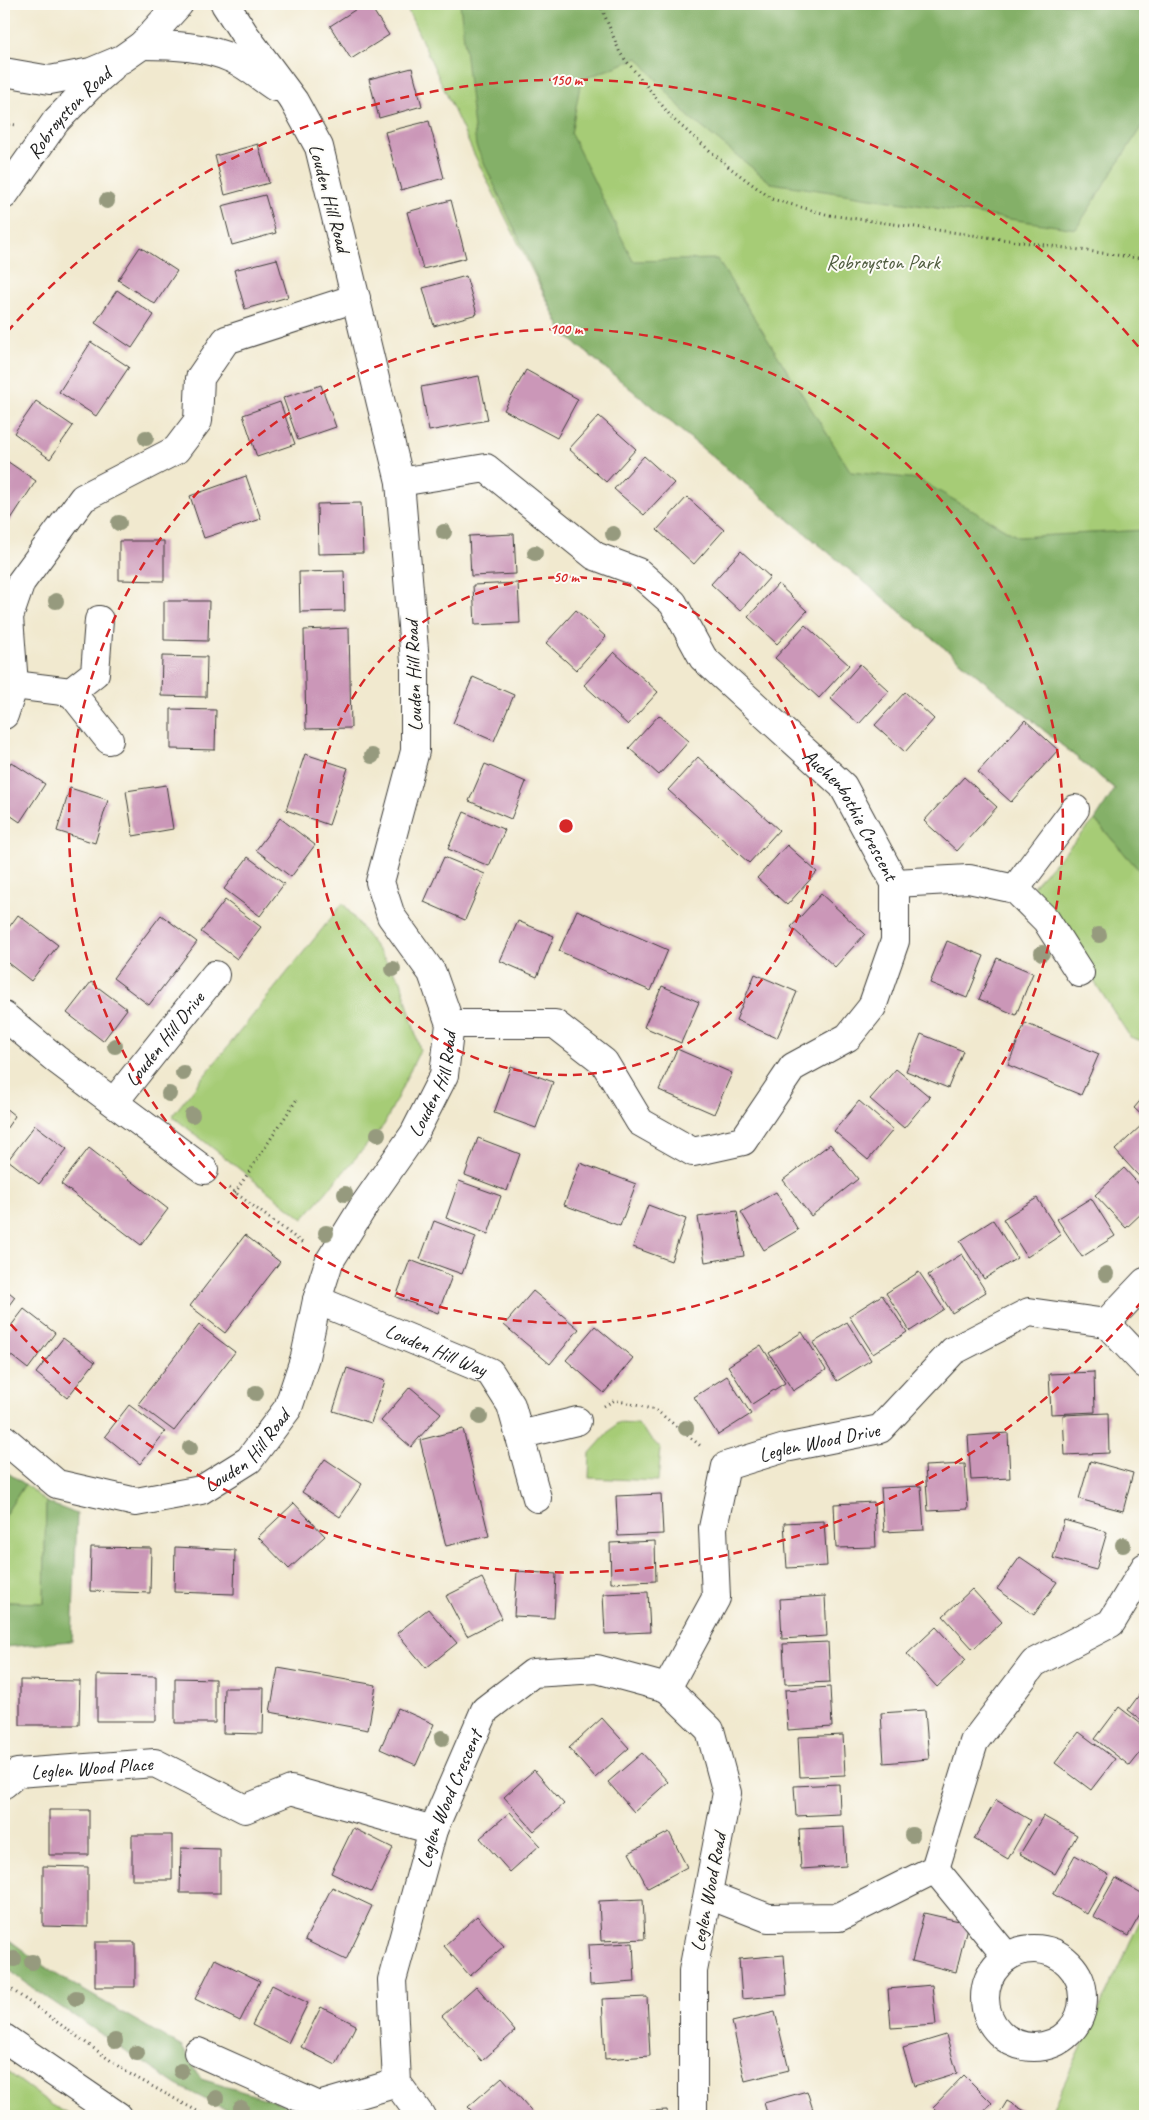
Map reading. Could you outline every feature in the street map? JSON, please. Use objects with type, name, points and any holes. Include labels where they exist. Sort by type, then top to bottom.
[{"type":"street","name":"Robroyston Road","points":[[4,195],[56,121],[88,88],[132,52],[179,4]]},
{"type":"street","name":"Louden Hill Road","points":[[4,1439],[57,1484],[136,1502],[201,1490],[249,1460],[288,1408],[305,1357],[317,1300],[329,1262],[365,1204],[414,1134],[444,1076],[450,1024],[432,973],[391,916],[380,882],[414,751],[415,662],[400,482],[319,147],[294,101],[245,35],[225,4]]},
{"type":"street","name":"Louden Hill Road","points":[[132,52],[164,45],[207,50],[234,59],[294,101]]},
{"type":"street","points":[[4,72],[50,80],[91,72],[132,52]]},
{"type":"street","points":[[4,715],[14,685],[9,617],[21,582],[84,498],[176,450],[198,421],[200,378],[226,340],[356,298]]},
{"type":"street","name":"Auchenbothie Crescent","points":[[400,482],[486,468],[595,556],[638,572],[673,603],[703,658],[843,786],[895,883],[895,941],[872,1007],[848,1037],[793,1067],[743,1141],[693,1152],[640,1122],[604,1062],[555,1024],[450,1024]]},
{"type":"street","points":[[71,692],[95,672],[98,620]]},
{"type":"street","points":[[14,685],[71,692],[108,740]]},
{"type":"street","points":[[1015,888],[1075,809]]},
{"type":"street","points":[[895,883],[969,879],[1015,888],[1046,920],[1080,973]]},
{"type":"street","name":"Louden Hill Drive","points":[[114,1102],[215,975]]},
{"type":"street","name":"Louden Hill Drive","points":[[4,1016],[57,1060],[204,1170]]},
{"type":"street","points":[[1145,1282],[1106,1323],[1145,1364]]},
{"type":"street","name":"Louden Hill Way","points":[[317,1300],[490,1372],[511,1404],[537,1498]]},
{"type":"street","name":"Leglen Wood Drive","points":[[726,1466],[786,1448],[880,1429],[953,1351],[1028,1312],[1106,1323]]},
{"type":"street","points":[[519,1434],[577,1421]]},
{"type":"street","points":[[667,1688],[716,1598],[713,1528],[726,1466]]},
{"type":"street","points":[[709,1895],[768,1918],[839,1917],[935,1869],[974,1742],[1034,1664],[1111,1623],[1145,1567]]},
{"type":"street","name":"Leglen Wood Crescent","points":[[397,2084],[392,1980],[433,1830],[485,1710],[533,1673],[597,1669],[667,1688]]},
{"type":"street","name":"Leglen Wood Road","points":[[667,1688],[710,1730],[727,1792],[709,1895],[693,1971],[693,2116]]},
{"type":"street","name":"Leglen Wood Place","points":[[4,1784],[17,1774],[155,1763],[245,1809],[291,1790],[433,1830]]},
{"type":"street","points":[[935,1869],[1007,1957]]},
{"type":"street","points":[[4,2038],[118,2116]]},
{"type":"street","points":[[198,2052],[319,2106],[397,2084],[421,2116]]},
{"type":"path","points":[[600,4],[620,53],[673,118],[730,167],[772,199],[829,216],[1145,259]]},
{"type":"path","points":[[235,1193],[297,1099]]},
{"type":"path","points":[[204,1170],[329,1262]]},
{"type":"path","points":[[577,1421],[615,1400],[656,1410],[726,1466]]},
{"type":"path","points":[[4,1984],[128,2073],[206,2116]]},
{"type":"green space","name":"Robroyston Park","points":[[405,4],[1145,4],[1145,814],[563,333],[473,152]]},
{"type":"green space","name":"Robroyston Park","points":[[460,4],[1145,4],[1145,121],[1076,229],[771,183],[688,116],[638,58],[581,80],[571,134],[633,261],[717,259],[851,472],[918,479],[1018,537],[1145,530],[1145,877],[1095,820],[1115,789],[563,333],[476,146]]},
{"type":"green space","points":[[1095,820],[1145,877],[1145,1042],[1130,1037],[1033,886]]},
{"type":"green space","points":[[343,903],[401,981],[420,1050],[384,1125],[303,1219],[172,1116]]},
{"type":"green space","points":[[617,1423],[637,1424],[661,1449],[658,1481],[589,1478],[590,1453]]},
{"type":"green space","points":[[8,1473],[25,1484],[4,1516],[4,1477]]},
{"type":"green space","points":[[25,1484],[46,1502],[44,1603],[4,1602],[4,1516]]},
{"type":"green space","points":[[46,1502],[77,1514],[72,1641],[5,1647],[4,1655],[4,1602],[44,1603]]},
{"type":"green space","points":[[1145,1910],[1145,2116],[1049,2116]]},
{"type":"green space","points":[[4,1936],[52,1972],[182,2047],[201,2079],[323,2116],[238,2116],[177,2085],[34,1989],[4,1966]]},
{"type":"green space","points":[[4,2069],[52,2105],[72,2116],[4,2116]]},
{"type":"building","points":[[364,4],[369,4],[389,35],[351,59],[330,26]]},
{"type":"building","points":[[412,68],[422,106],[379,118],[369,79]]},
{"type":"building","points":[[429,121],[444,178],[401,190],[385,132]]},
{"type":"building","points":[[258,144],[269,183],[225,195],[215,156]]},
{"type":"building","points":[[265,195],[276,233],[232,245],[222,206]]},
{"type":"building","points":[[451,200],[466,258],[423,269],[407,212]]},
{"type":"building","points":[[140,247],[177,271],[155,304],[118,280]]},
{"type":"building","points":[[277,259],[288,297],[245,309],[234,270]]},
{"type":"building","points":[[466,276],[477,314],[434,326],[423,288]]},
{"type":"building","points":[[117,290],[154,315],[132,348],[95,323]]},
{"type":"building","points":[[91,342],[129,367],[96,416],[59,392]]},
{"type":"building","points":[[526,370],[578,399],[557,438],[504,410]]},
{"type":"building","points":[[479,376],[488,420],[429,431],[421,387]]},
{"type":"building","points":[[321,385],[336,427],[298,440],[283,398]]},
{"type":"building","points":[[36,401],[73,426],[50,459],[14,433]]},
{"type":"building","points":[[280,402],[295,444],[257,457],[243,415]]},
{"type":"building","points":[[599,416],[636,449],[606,482],[569,449]]},
{"type":"building","points":[[644,456],[674,483],[644,515],[614,489]]},
{"type":"building","points":[[4,459],[36,481],[9,522],[4,518]]},
{"type":"building","points":[[246,476],[261,519],[204,538],[190,496]]},
{"type":"building","points":[[687,497],[724,530],[694,564],[657,530]]},
{"type":"building","points":[[361,503],[363,553],[318,554],[317,504]]},
{"type":"building","points":[[514,534],[516,574],[471,576],[469,536]]},
{"type":"building","points":[[119,541],[164,541],[164,581],[119,580]]},
{"type":"building","points":[[741,551],[770,577],[740,611],[711,584]]},
{"type":"building","points":[[344,571],[345,611],[300,612],[299,572]]},
{"type":"building","points":[[518,583],[520,623],[475,625],[473,585]]},
{"type":"building","points":[[778,584],[807,611],[777,644],[748,617]]},
{"type":"building","points":[[164,601],[209,601],[208,641],[164,640]]},
{"type":"building","points":[[576,610],[606,637],[576,670],[546,643]]},
{"type":"building","points":[[805,625],[849,665],[819,698],[775,658]]},
{"type":"building","points":[[349,628],[351,728],[306,729],[304,630]]},
{"type":"building","points":[[614,652],[658,692],[628,725],[584,685]]},
{"type":"building","points":[[162,656],[207,657],[206,697],[161,696]]},
{"type":"building","points":[[860,664],[889,691],[859,724],[830,698]]},
{"type":"building","points":[[473,677],[514,695],[494,741],[453,723]]},
{"type":"building","points":[[905,692],[934,719],[905,752],[875,725]]},
{"type":"building","points":[[171,709],[216,710],[215,750],[171,749]]},
{"type":"building","points":[[659,715],[689,741],[659,775],[629,748]]},
{"type":"building","points":[[1025,720],[1058,750],[1011,802],[978,772]]},
{"type":"building","points":[[305,754],[348,768],[329,825],[286,810]]},
{"type":"building","points":[[698,757],[779,830],[749,863],[668,790]]},
{"type":"building","points":[[11,762],[45,784],[20,822],[4,811],[4,774]]},
{"type":"building","points":[[485,764],[526,782],[511,819],[469,801]]},
{"type":"building","points":[[964,777],[997,807],[957,851],[924,821]]},
{"type":"building","points":[[166,785],[173,829],[133,836],[126,791]]},
{"type":"building","points":[[70,788],[108,800],[95,843],[57,831]]},
{"type":"building","points":[[464,812],[505,830],[489,866],[448,849]]},
{"type":"building","points":[[280,818],[315,845],[291,877],[256,850]]},
{"type":"building","points":[[787,845],[817,872],[787,905],[757,878]]},
{"type":"building","points":[[248,857],[284,884],[260,916],[224,889]]},
{"type":"building","points":[[444,857],[485,874],[465,920],[424,902]]},
{"type":"building","points":[[821,894],[865,934],[835,967],[791,927]]},
{"type":"building","points":[[225,900],[261,927],[237,959],[201,932]]},
{"type":"building","points":[[577,910],[668,950],[651,991],[559,951]]},
{"type":"building","points":[[18,915],[58,945],[31,981],[4,960],[4,934]]},
{"type":"building","points":[[161,915],[197,942],[149,1005],[113,978]]},
{"type":"building","points":[[518,921],[554,936],[537,977],[500,961]]},
{"type":"building","points":[[947,941],[984,956],[967,998],[930,983]]},
{"type":"building","points":[[997,958],[1033,973],[1016,1015],[979,999]]},
{"type":"building","points":[[755,974],[797,992],[777,1038],[736,1020]]},
{"type":"building","points":[[91,982],[127,1009],[103,1041],[67,1013]]},
{"type":"building","points":[[662,986],[699,1002],[681,1043],[644,1027]]},
{"type":"building","points":[[1025,1023],[1099,1054],[1081,1095],[1008,1065]]},
{"type":"building","points":[[921,1034],[963,1051],[948,1088],[906,1071]]},
{"type":"building","points":[[677,1049],[732,1073],[714,1114],[659,1090]]},
{"type":"building","points":[[511,1066],[553,1082],[536,1128],[494,1113]]},
{"type":"building","points":[[896,1069],[930,1097],[904,1128],[870,1099]]},
{"type":"building","points":[[1145,1095],[1145,1118],[1134,1108]]},
{"type":"building","points":[[859,1101],[893,1130],[868,1160],[834,1131]]},
{"type":"building","points":[[4,1107],[15,1116],[4,1132]]},
{"type":"building","points":[[1145,1124],[1145,1183],[1115,1150]]},
{"type":"building","points":[[35,1125],[67,1149],[39,1184],[8,1160]]},
{"type":"building","points":[[478,1138],[520,1154],[507,1191],[465,1175]]},
{"type":"building","points":[[830,1144],[858,1179],[811,1216],[783,1180]]},
{"type":"building","points":[[89,1148],[168,1209],[141,1245],[61,1184]]},
{"type":"building","points":[[580,1163],[636,1184],[620,1226],[564,1205]]},
{"type":"building","points":[[1124,1168],[1145,1191],[1145,1210],[1126,1228],[1095,1195]]},
{"type":"building","points":[[459,1181],[501,1196],[488,1234],[446,1218]]},
{"type":"building","points":[[776,1192],[798,1230],[764,1250],[741,1212]]},
{"type":"building","points":[[1037,1198],[1061,1235],[1027,1257],[1003,1219]]},
{"type":"building","points":[[1091,1198],[1115,1236],[1082,1257],[1057,1219]]},
{"type":"building","points":[[648,1205],[686,1219],[671,1261],[633,1247]]},
{"type":"building","points":[[737,1211],[744,1256],[705,1262],[698,1217]]},
{"type":"building","points":[[993,1220],[1017,1258],[984,1279],[960,1241]]},
{"type":"building","points":[[434,1221],[476,1237],[462,1274],[420,1259]]},
{"type":"building","points":[[245,1235],[280,1262],[225,1333],[190,1306]]},
{"type":"building","points":[[962,1254],[986,1292],[952,1313],[928,1275]]},
{"type":"building","points":[[410,1260],[452,1276],[438,1313],[396,1297]]},
{"type":"building","points":[[919,1272],[944,1309],[910,1331],[886,1293]]},
{"type":"building","points":[[4,1288],[15,1297],[4,1312]]},
{"type":"building","points":[[533,1291],[579,1329],[550,1364],[504,1325]]},
{"type":"building","points":[[882,1295],[907,1332],[873,1354],[849,1316]]},
{"type":"building","points":[[24,1309],[55,1333],[28,1369],[4,1350],[4,1335]]},
{"type":"building","points":[[847,1322],[871,1360],[837,1381],[813,1343]]},
{"type":"building","points":[[199,1325],[235,1352],[174,1431],[138,1404]]},
{"type":"building","points":[[595,1326],[633,1358],[604,1393],[566,1360]]},
{"type":"building","points":[[802,1332],[826,1370],[793,1391],[769,1353]]},
{"type":"building","points":[[63,1338],[95,1362],[67,1398],[36,1373]]},
{"type":"building","points":[[761,1345],[785,1383],[752,1404],[728,1366]]},
{"type":"building","points":[[347,1368],[385,1381],[371,1423],[333,1411]]},
{"type":"building","points":[[1094,1372],[1095,1412],[1051,1414],[1049,1374]]},
{"type":"building","points":[[727,1376],[751,1414],[718,1435],[694,1397]]},
{"type":"building","points":[[410,1387],[441,1413],[411,1447],[381,1421]]},
{"type":"building","points":[[129,1405],[165,1432],[140,1464],[105,1436]]},
{"type":"building","points":[[1108,1413],[1109,1453],[1065,1455],[1063,1415]]},
{"type":"building","points":[[463,1429],[489,1536],[446,1546],[420,1440]]},
{"type":"building","points":[[1008,1433],[1010,1478],[971,1480],[968,1436]]},
{"type":"building","points":[[325,1459],[362,1484],[340,1517],[302,1492]]},
{"type":"building","points":[[1090,1461],[1133,1473],[1123,1511],[1079,1499]]},
{"type":"building","points":[[965,1464],[968,1509],[928,1511],[925,1466]]},
{"type":"building","points":[[921,1486],[924,1530],[884,1532],[881,1488]]},
{"type":"building","points":[[661,1494],[663,1534],[618,1536],[616,1496]]},
{"type":"building","points":[[874,1502],[876,1547],[836,1548],[834,1504]]},
{"type":"building","points":[[294,1503],[325,1536],[289,1569],[258,1537]]},
{"type":"building","points":[[1064,1520],[1107,1532],[1096,1570],[1053,1558]]},
{"type":"building","points":[[824,1521],[827,1566],[787,1568],[784,1523]]},
{"type":"building","points":[[655,1541],[656,1581],[611,1583],[610,1543]]},
{"type":"building","points":[[91,1547],[151,1548],[150,1593],[90,1591]]},
{"type":"building","points":[[175,1547],[235,1550],[234,1594],[174,1592]]},
{"type":"building","points":[[1020,1557],[1057,1582],[1034,1615],[997,1589]]},
{"type":"building","points":[[517,1571],[556,1574],[554,1618],[514,1616]]},
{"type":"building","points":[[482,1578],[502,1618],[467,1636],[446,1596]]},
{"type":"building","points":[[972,1589],[1002,1622],[973,1649],[943,1616]]},
{"type":"building","points":[[648,1592],[650,1632],[605,1634],[603,1594]]},
{"type":"building","points":[[825,1596],[827,1636],[782,1639],[780,1599]]},
{"type":"building","points":[[428,1609],[457,1643],[426,1668],[397,1633]]},
{"type":"building","points":[[936,1627],[966,1660],[937,1687],[907,1654]]},
{"type":"building","points":[[828,1642],[830,1682],[785,1684],[783,1644]]},
{"type":"building","points":[[278,1668],[376,1685],[368,1730],[270,1712]]},
{"type":"building","points":[[97,1675],[156,1676],[156,1721],[97,1721]]},
{"type":"building","points":[[175,1678],[215,1679],[215,1723],[175,1723]]},
{"type":"building","points":[[20,1680],[80,1681],[79,1725],[20,1725]]},
{"type":"building","points":[[830,1687],[832,1727],[788,1730],[785,1690]]},
{"type":"building","points":[[1145,1687],[1145,1723],[1128,1710]]},
{"type":"building","points":[[224,1688],[264,1688],[263,1734],[223,1733]]},
{"type":"building","points":[[1119,1707],[1145,1727],[1145,1747],[1130,1766],[1095,1739]]},
{"type":"building","points":[[398,1708],[434,1724],[416,1765],[380,1749]]},
{"type":"building","points":[[925,1710],[929,1759],[884,1763],[881,1713]]},
{"type":"building","points":[[602,1718],[629,1748],[595,1778],[569,1748]]},
{"type":"building","points":[[1079,1732],[1115,1759],[1091,1790],[1055,1763]]},
{"type":"building","points":[[843,1735],[845,1775],[800,1777],[798,1737]]},
{"type":"building","points":[[642,1753],[668,1782],[634,1812],[608,1782]]},
{"type":"building","points":[[534,1770],[564,1804],[534,1831],[504,1797]]},
{"type":"building","points":[[839,1784],[840,1814],[796,1816],[794,1786]]},
{"type":"building","points":[[996,1800],[1030,1820],[1008,1859],[974,1839]]},
{"type":"building","points":[[49,1810],[89,1810],[89,1855],[49,1855]]},
{"type":"building","points":[[510,1812],[540,1845],[510,1872],[480,1838]]},
{"type":"building","points":[[1043,1816],[1077,1835],[1055,1874],[1020,1854]]},
{"type":"building","points":[[844,1827],[846,1866],[801,1869],[799,1829]]},
{"type":"building","points":[[353,1828],[393,1848],[371,1892],[331,1873]]},
{"type":"building","points":[[669,1832],[687,1867],[648,1888],[629,1853]]},
{"type":"building","points":[[132,1835],[172,1835],[172,1880],[132,1880]]},
{"type":"building","points":[[181,1848],[220,1849],[220,1893],[180,1893]]},
{"type":"building","points":[[1075,1855],[1109,1875],[1087,1914],[1053,1894]]},
{"type":"building","points":[[43,1866],[88,1867],[88,1927],[43,1926]]},
{"type":"building","points":[[1115,1878],[1145,1895],[1145,1906],[1128,1936],[1093,1917]]},
{"type":"building","points":[[332,1887],[372,1906],[346,1960],[305,1940]]},
{"type":"building","points":[[643,1899],[645,1939],[601,1941],[599,1901]]},
{"type":"building","points":[[924,1913],[968,1923],[956,1972],[912,1961]]},
{"type":"building","points":[[477,1916],[504,1946],[470,1976],[444,1946]]},
{"type":"building","points":[[95,1942],[135,1942],[135,1987],[95,1987]]},
{"type":"building","points":[[633,1943],[635,1982],[590,1985],[588,1945]]},
{"type":"building","points":[[784,1955],[787,1995],[742,1999],[739,1959]]},
{"type":"building","points":[[215,1959],[260,1981],[240,2021],[195,1999]]},
{"type":"building","points":[[272,1985],[308,2003],[288,2043],[252,2025]]},
{"type":"building","points":[[932,1985],[936,2025],[891,2028],[888,1989]]},
{"type":"building","points":[[476,1986],[515,2031],[482,2061],[442,2016]]},
{"type":"building","points":[[647,1997],[650,2056],[605,2059],[602,1999]]},
{"type":"building","points":[[321,2007],[356,2025],[336,2065],[301,2047]]},
{"type":"building","points":[[775,2012],[789,2070],[745,2081],[732,2022]]},
{"type":"building","points":[[946,2035],[957,2073],[914,2086],[903,2048]]},
{"type":"building","points":[[964,2075],[992,2103],[980,2116],[942,2116],[933,2107]]},
{"type":"building","points":[[502,2077],[536,2116],[477,2116],[468,2107]]},
{"type":"building","points":[[807,2091],[815,2116],[768,2116],[764,2103]]},
{"type":"building","points":[[1007,2101],[1034,2116],[998,2116]]},
{"type":"building","points":[[667,2110],[668,2116],[628,2116],[627,2112]]},
{"type":"building","points":[[622,2113],[623,2116],[585,2116],[585,2115]]}]
